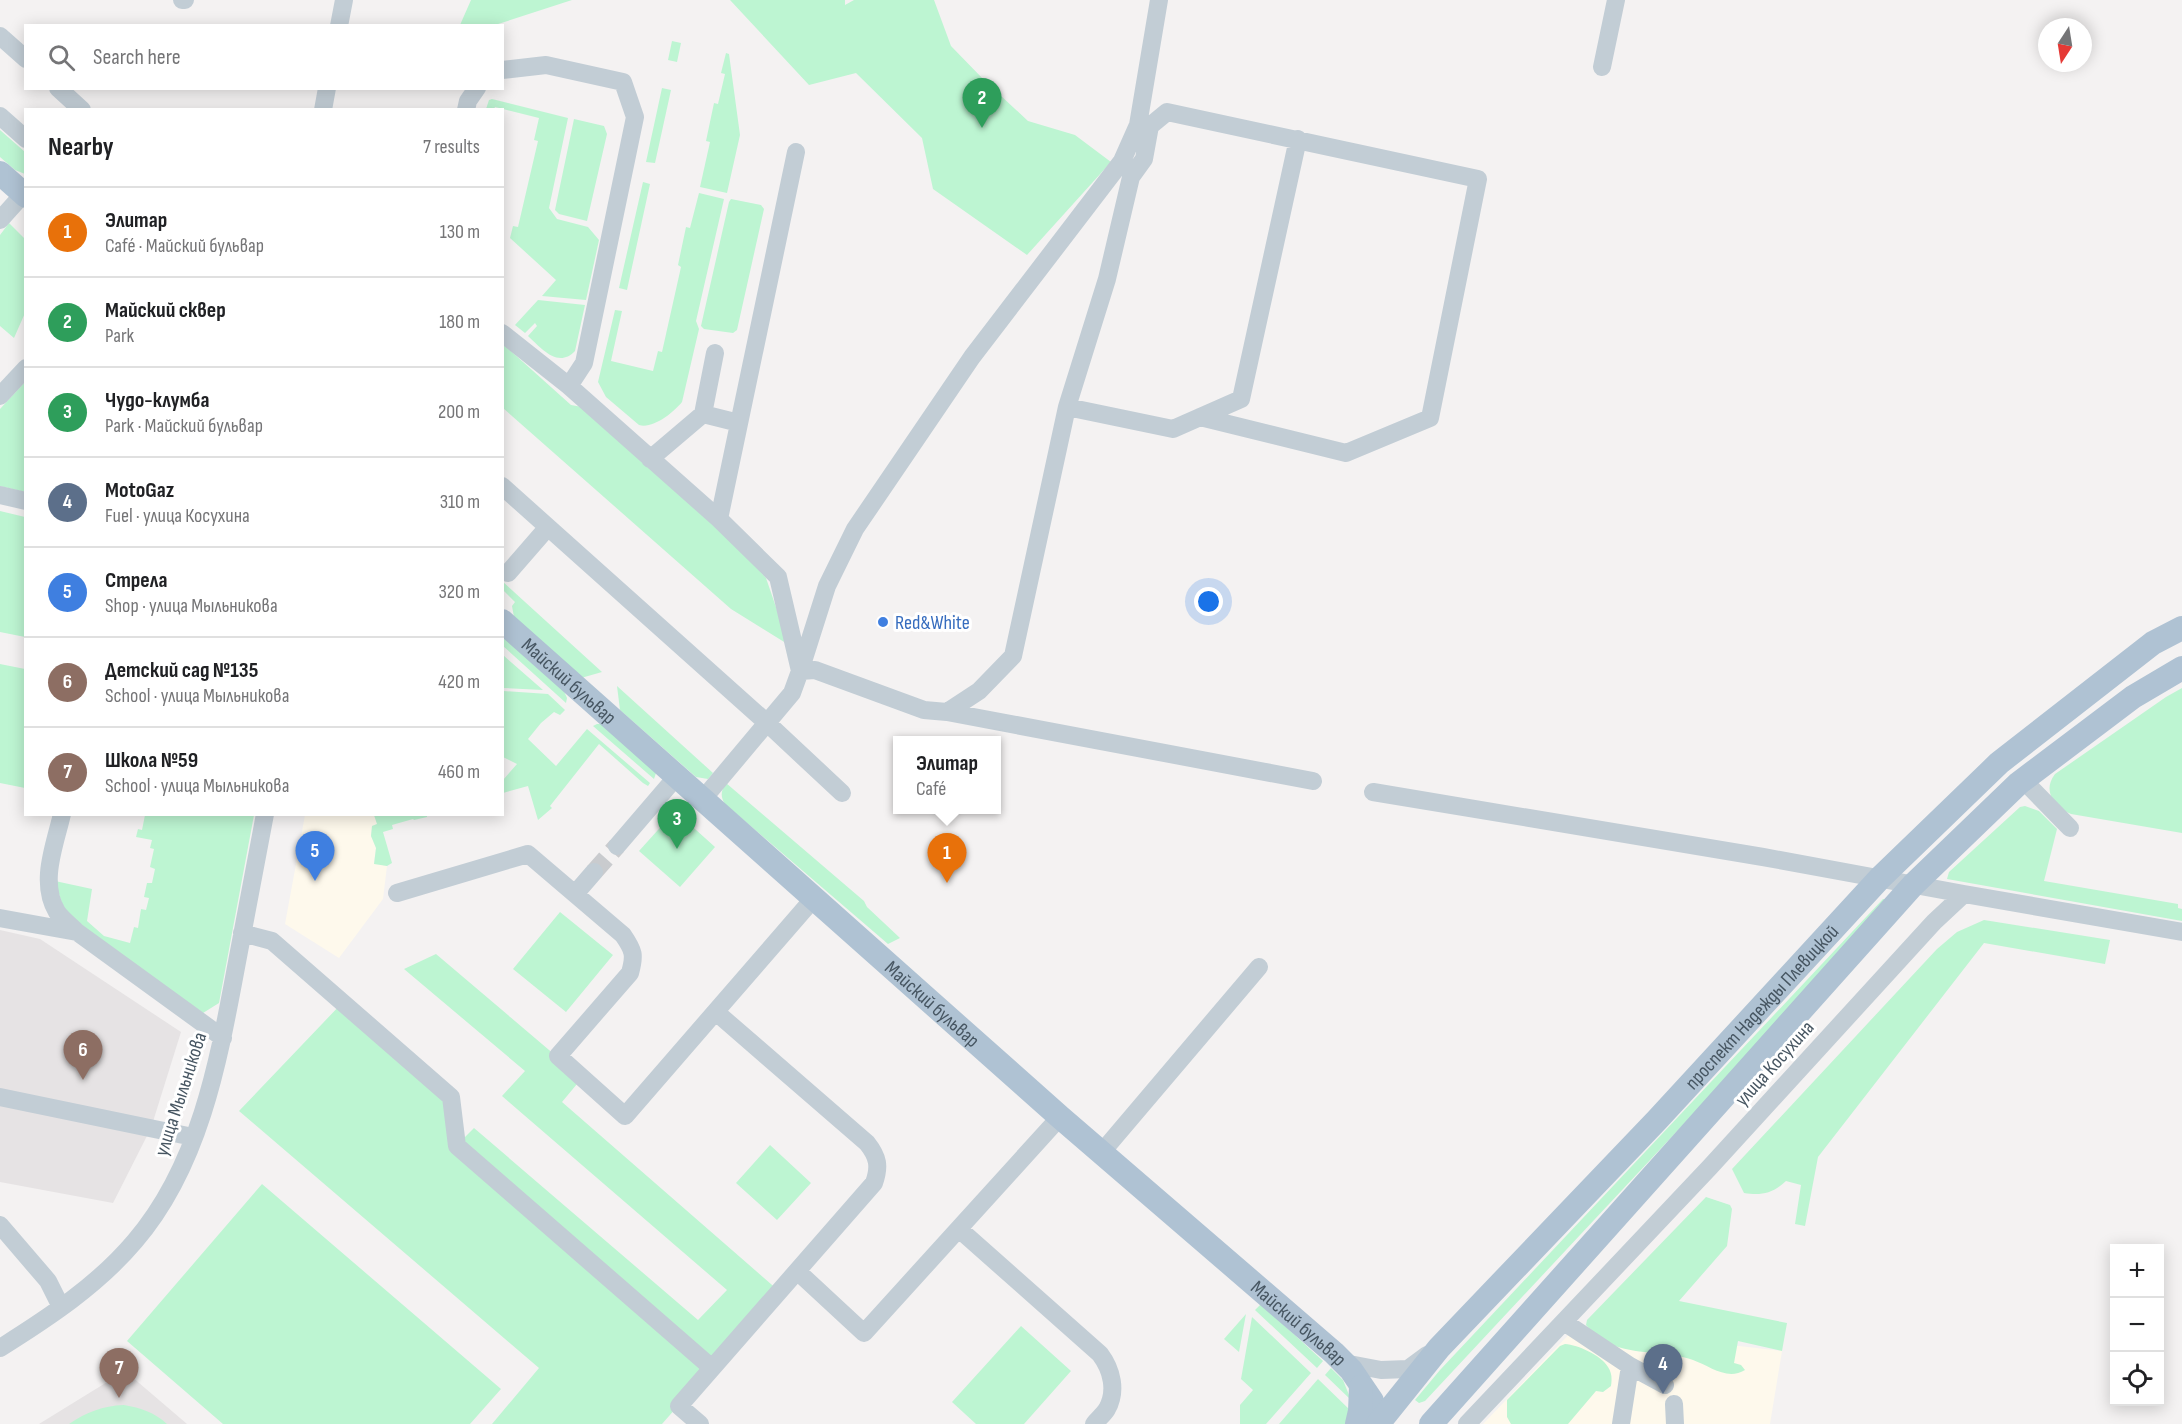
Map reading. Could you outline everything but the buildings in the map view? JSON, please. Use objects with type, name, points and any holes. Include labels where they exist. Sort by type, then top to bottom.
[{"type":"main road","points":[[0,173],[24,192]]},
{"type":"main road","name":"Майский бульвар","points":[[504,623],[1060,1117],[1344,1362],[1372,1401],[1377,1424]]},
{"type":"main road","name":"проспект Надежды Плевицкой","points":[[1377,1424],[1439,1348],[1657,1120],[1880,878],[1999,763],[2153,643],[2182,628]]},
{"type":"main road","name":"проспект Надежды Плевицкой","points":[[1431,1424],[1913,885],[2019,783],[2133,697],[2182,668]]},
{"type":"main road","points":[[1357,1424],[1361,1385]]},
{"type":"street","points":[[339,24],[344,0]]},
{"type":"street","points":[[703,799],[792,693],[827,586],[855,529],[972,357],[1122,161],[1138,125],[1159,0]]},
{"type":"street","points":[[1602,67],[1616,0]]},
{"type":"street","points":[[0,36],[24,57]]},
{"type":"street","points":[[504,70],[546,65],[623,82],[635,117],[584,363],[569,386]]},
{"type":"street","points":[[60,90],[80,108]]},
{"type":"street","points":[[323,108],[327,90]]},
{"type":"street","points":[[466,108],[476,90]]},
{"type":"street","points":[[947,712],[979,692],[1013,656],[1067,406],[1107,279],[1131,177],[1144,159],[1150,126],[1167,112],[1478,179],[1430,418],[1346,453],[1200,417]]},
{"type":"street","points":[[0,116],[24,137]]},
{"type":"street","points":[[1067,406],[1173,429],[1241,399],[1298,139]]},
{"type":"street","points":[[719,519],[796,152]]},
{"type":"street","points":[[0,220],[24,194]]},
{"type":"street","points":[[504,335],[569,386],[719,519],[778,577],[800,671]]},
{"type":"street","points":[[650,459],[703,414],[715,353]]},
{"type":"street","points":[[0,396],[24,370]]},
{"type":"street","points":[[703,414],[740,423]]},
{"type":"street","points":[[504,488],[842,793]]},
{"type":"street","points":[[0,495],[24,501]]},
{"type":"street","points":[[508,573],[548,527]]},
{"type":"street","points":[[800,671],[815,670],[924,710],[947,712],[1313,781]]},
{"type":"street","points":[[617,846],[677,776]]},
{"type":"street","points":[[2019,783],[2030,786],[2070,828]]},
{"type":"street","points":[[1373,792],[1763,857],[2182,932]]},
{"type":"street","points":[[62,816],[48,878],[57,913],[77,932],[223,1038]]},
{"type":"street","name":"улица Мыльникова","points":[[0,1348],[61,1307],[136,1241],[181,1168],[209,1091],[223,1038],[265,816]]},
{"type":"street","points":[[398,893],[528,854],[623,935],[632,948],[634,960],[630,973],[558,1056],[626,1116],[814,898]]},
{"type":"street","points":[[575,894],[594,872]]},
{"type":"street","name":"улица Косухина","points":[[1469,1424],[1710,1167],[1934,922],[1964,894]]},
{"type":"street","points":[[0,918],[77,932]]},
{"type":"street","points":[[242,933],[272,941],[452,1097],[457,1146],[712,1368]]},
{"type":"street","points":[[1102,1152],[1258,967]]},
{"type":"street","points":[[700,1424],[680,1406],[874,1183],[879,1170],[876,1155],[867,1143],[717,1013]]},
{"type":"street","points":[[0,1097],[193,1137]]},
{"type":"street","points":[[797,1271],[864,1333],[1060,1117]]},
{"type":"street","points":[[0,1226],[48,1281],[61,1307]]},
{"type":"street","points":[[959,1229],[1100,1354],[1109,1366],[1113,1388],[1107,1409],[1094,1424]]},
{"type":"street","points":[[1564,1322],[1630,1366],[1665,1385]]},
{"type":"street","points":[[1344,1362],[1381,1370],[1408,1369],[1439,1348]]},
{"type":"street","points":[[1621,1424],[1630,1366]]},
{"type":"street","points":[[1674,1404],[1675,1424]]},
{"type":"shaded area","points":[[305,816],[374,816],[377,824],[372,826],[371,836],[376,848],[374,863],[387,866],[383,899],[339,958],[285,924]]},
{"type":"shaded area","points":[[0,930],[40,939],[181,1032],[151,1128],[113,1203],[0,1182]]},
{"type":"shaded area","points":[[1576,1327],[1782,1351],[1770,1424],[1483,1424]]},
{"type":"shaded area","points":[[125,1371],[187,1424],[39,1424]]},
{"type":"green space","points":[[471,0],[572,0],[498,24],[460,24]]},
{"type":"green space","points":[[730,0],[845,0],[845,5],[854,0],[934,0],[951,46],[1028,121],[1075,135],[1111,162],[1027,255],[933,189],[922,138],[856,73],[809,85]]},
{"type":"green space","points":[[672,41],[681,43],[677,62],[668,60]]},
{"type":"green space","points":[[726,53],[729,54],[740,135],[727,193],[700,187],[710,142],[706,141],[714,103],[718,104],[725,74],[721,73]]},
{"type":"green space","points":[[662,88],[671,90],[655,163],[646,162]]},
{"type":"green space","points":[[489,100],[568,118],[549,208],[557,219],[588,227],[599,240],[586,300],[542,296],[556,280],[510,238],[513,226],[518,227],[538,141],[534,140],[539,118],[504,108],[486,108]]},
{"type":"green space","points":[[574,119],[604,126],[607,134],[587,221],[559,214],[555,210]]},
{"type":"green space","points":[[0,130],[24,151],[24,174],[15,170],[0,157]]},
{"type":"green space","points":[[643,182],[650,184],[627,290],[619,288]]},
{"type":"green space","points":[[699,193],[724,199],[696,321],[699,329],[682,402],[656,422],[650,425],[639,425],[606,397],[598,382],[615,310],[622,311],[611,361],[653,371],[658,351],[662,352],[681,267],[678,265],[686,227],[690,228]]},
{"type":"green space","points":[[731,199],[761,205],[764,209],[737,330],[733,333],[704,329],[701,326]]},
{"type":"green space","points":[[9,223],[24,238],[24,315],[14,338],[0,326],[0,235]]},
{"type":"green space","points":[[538,300],[585,305],[575,351],[569,356],[562,358],[550,355],[528,336],[537,326],[535,323],[525,333],[515,325]]},
{"type":"green space","points":[[504,345],[571,405],[582,407],[725,532],[766,578],[789,645],[731,609],[504,409]]},
{"type":"green space","points":[[24,383],[24,492],[0,486],[0,409]]},
{"type":"green space","points":[[0,511],[24,517],[24,637],[0,632]]},
{"type":"green space","points":[[504,583],[602,672],[581,678],[514,617],[512,606],[515,602],[504,591]]},
{"type":"green space","points":[[504,637],[563,689],[567,698],[566,703],[504,647]]},
{"type":"green space","points":[[504,656],[543,690],[504,688]]},
{"type":"green space","points":[[0,664],[24,669],[24,788],[0,783]]},
{"type":"green space","points":[[617,686],[713,773],[708,779],[696,777],[620,710]]},
{"type":"green space","points":[[2182,688],[2182,833],[2071,814],[2055,803],[2050,786],[2055,774]]},
{"type":"green space","points":[[504,691],[548,694],[565,710],[560,715],[554,712],[528,739],[556,766],[587,729],[650,783],[648,786],[643,783],[599,744],[550,806],[552,808],[538,820],[528,786],[504,793],[504,779],[517,764],[504,758]]},
{"type":"green space","points":[[603,724],[656,773],[654,779],[593,726]]},
{"type":"green space","points":[[726,783],[864,901],[867,907],[900,938],[888,944],[725,804],[722,794]]},
{"type":"green space","points":[[2025,806],[2039,811],[2057,829],[2044,881],[2178,904],[2178,908],[2182,909],[2182,921],[1947,879],[1949,872],[2020,807]]},
{"type":"green space","points":[[675,811],[715,847],[680,887],[639,851]]},
{"type":"green space","points":[[145,816],[254,816],[219,1003],[203,1013],[84,931],[64,910],[55,881],[92,889],[87,921],[104,936],[130,943],[134,927],[138,928],[141,909],[146,910],[149,898],[144,897],[147,883],[152,883],[155,869],[150,867],[154,849],[150,848],[152,840],[136,837],[138,829],[142,830]]},
{"type":"green space","points":[[374,816],[427,816],[392,825],[393,829],[383,832],[392,863],[387,866],[374,864],[376,848],[371,836],[372,826],[377,824]]},
{"type":"green space","points":[[1883,899],[1889,899],[1779,1022],[1425,1401],[1419,1403],[1415,1400],[1440,1370]]},
{"type":"green space","points":[[560,912],[613,955],[566,1012],[513,969]]},
{"type":"green space","points":[[1984,920],[2110,940],[2105,964],[1984,943],[1818,1157],[1805,1226],[1795,1224],[1801,1185],[1786,1181],[1767,1193],[1744,1193],[1732,1169],[1937,949],[1957,932]]},
{"type":"green space","points":[[436,954],[582,1078],[562,1102],[779,1291],[662,1424],[492,1424],[539,1368],[239,1111],[343,1002],[451,1097],[460,1142],[474,1128],[698,1320],[727,1290],[502,1096],[525,1071],[404,969]]},
{"type":"green space","points":[[770,1145],[811,1183],[777,1220],[736,1183]]},
{"type":"green space","points":[[262,1184],[501,1389],[470,1424],[223,1424],[127,1341]]},
{"type":"green space","points":[[1706,1197],[1730,1205],[1732,1209],[1727,1246],[1679,1301],[1787,1323],[1782,1351],[1738,1341],[1734,1363],[1741,1365],[1745,1370],[1732,1374],[1684,1357],[1634,1351],[1615,1346],[1592,1332],[1586,1325],[1587,1320]]},
{"type":"green space","points":[[1261,1304],[1323,1361],[1317,1368],[1255,1310]]},
{"type":"green space","points":[[1246,1314],[1239,1352],[1224,1339]]},
{"type":"green space","points":[[1252,1317],[1311,1373],[1266,1424],[1240,1424],[1240,1405],[1253,1390],[1241,1379]]},
{"type":"green space","points":[[1021,1326],[1071,1371],[1024,1424],[976,1424],[952,1402]]},
{"type":"green space","points":[[1565,1344],[1589,1351],[1600,1358],[1611,1374],[1611,1386],[1603,1392],[1596,1391],[1568,1424],[1511,1424],[1507,1417],[1507,1400],[1560,1346]]},
{"type":"green space","points":[[1331,1368],[1343,1380],[1351,1400],[1325,1375]]},
{"type":"green space","points":[[1318,1379],[1350,1410],[1345,1424],[1279,1424]]},
{"type":"green space","points":[[124,1405],[147,1411],[167,1424],[69,1424],[95,1410]]},
{"type":"tunnel","points":[[594,872],[617,846]]},
{"type":"place","name":"Майский сквер","points":[[982,128]]},
{"type":"place","name":"Red&White","points":[[883,622]]},
{"type":"place","name":"Чудо-клумба","points":[[677,849]]},
{"type":"place","name":"Стрела","points":[[315,881]]},
{"type":"place","name":"Элитар","points":[[947,883]]},
{"type":"place","name":"Детский сад №135","points":[[83,1080]]},
{"type":"place","name":"MotoGaz","points":[[1663,1394]]},
{"type":"place","name":"Школа №59","points":[[119,1398]]}]
